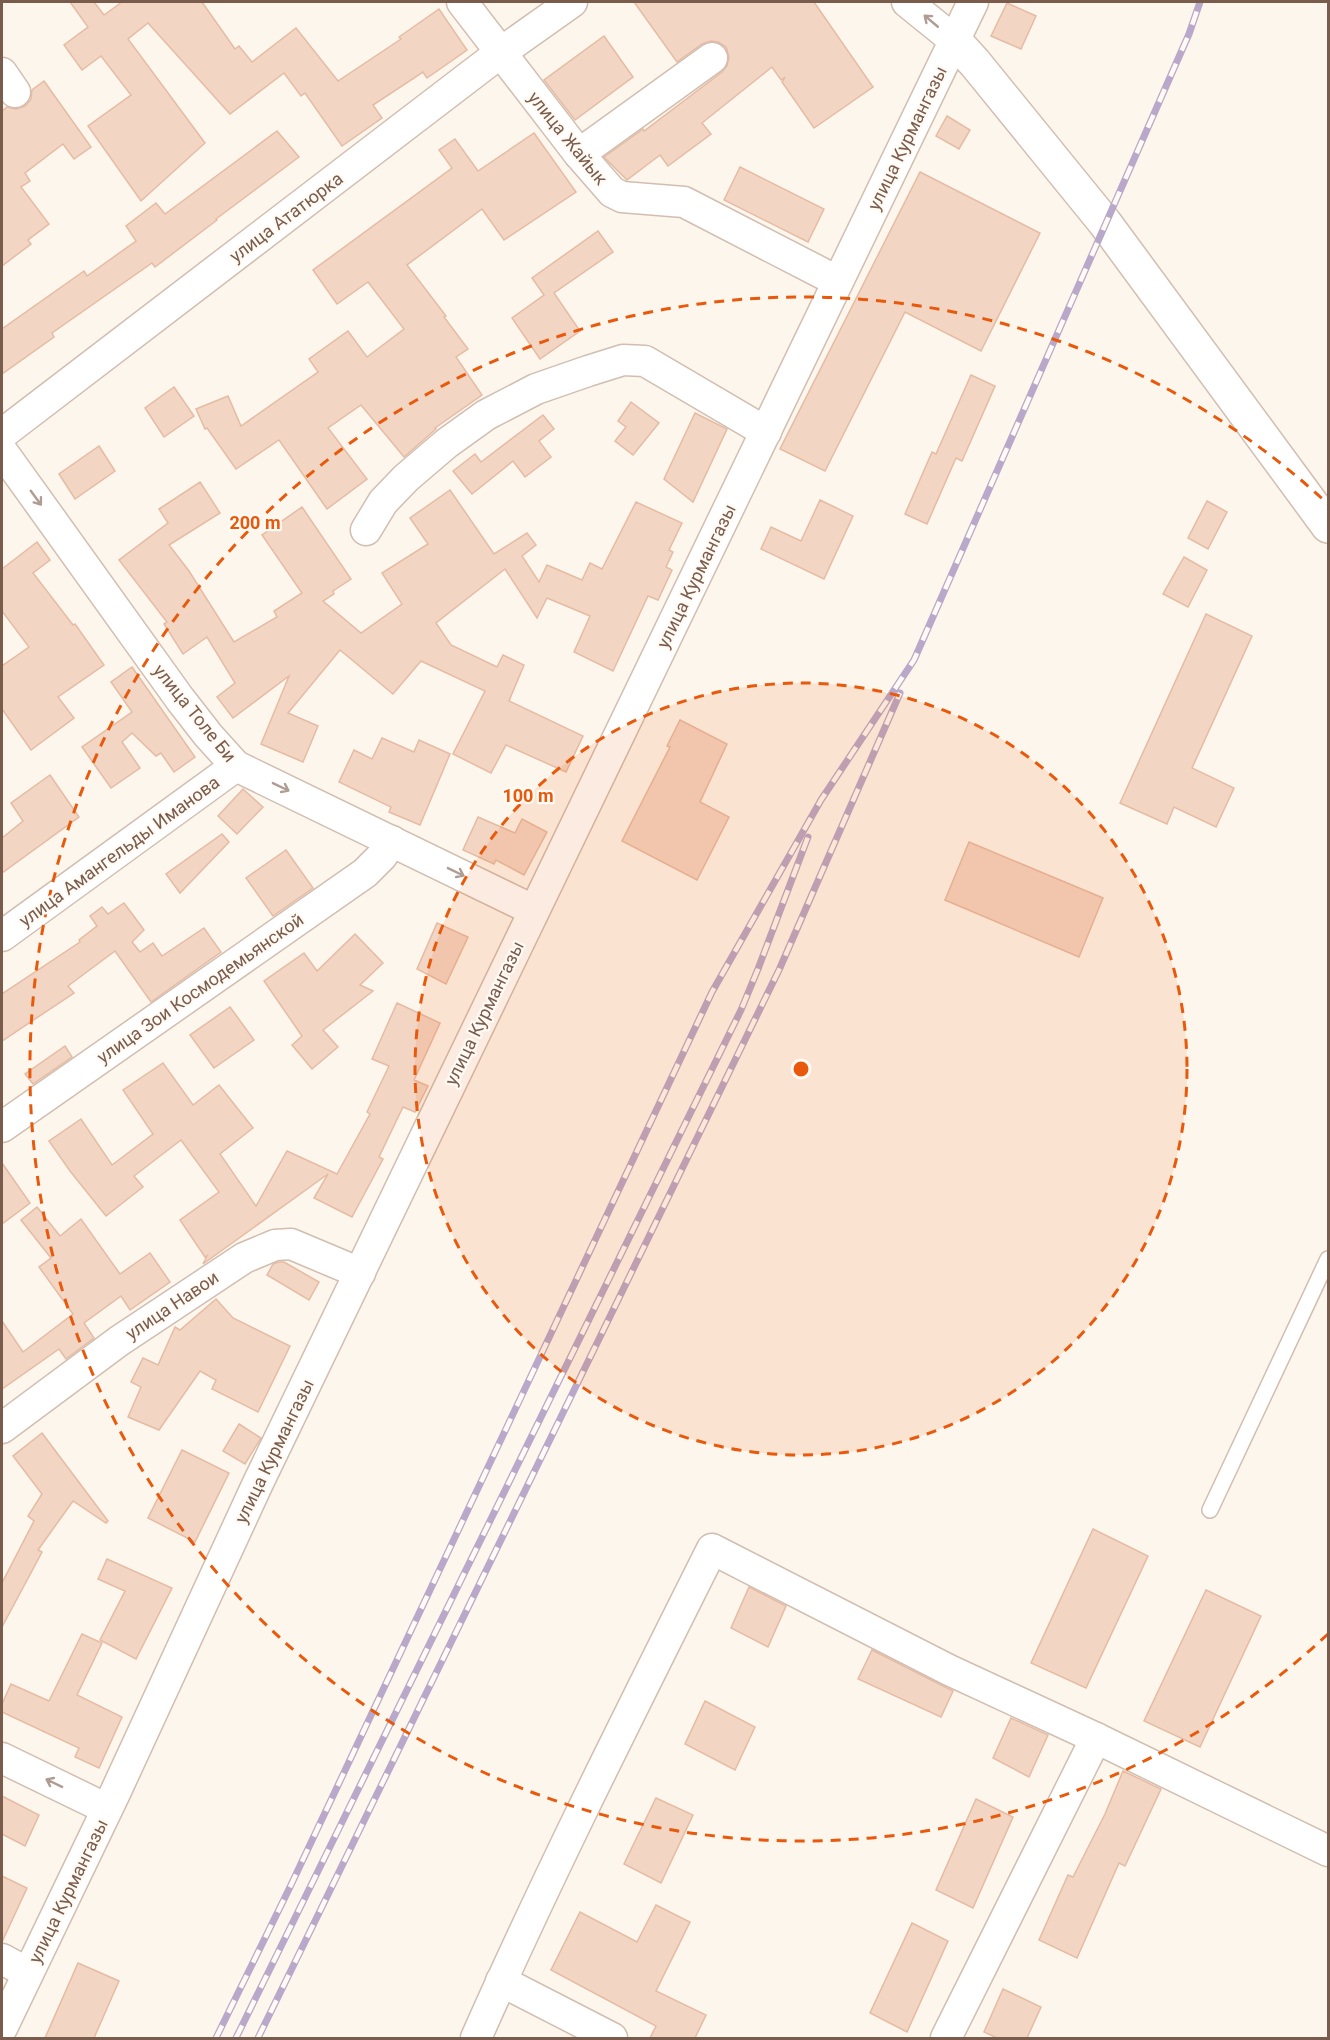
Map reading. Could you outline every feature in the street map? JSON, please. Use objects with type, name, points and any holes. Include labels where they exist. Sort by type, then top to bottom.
[{"type":"street","name":"улица Жайык","points":[[462,2],[579,154],[612,192],[622,197],[684,202],[837,281]]},
{"type":"street","name":"улица Ататюрка","points":[[2,434],[500,53],[572,2]]},
{"type":"street","points":[[907,2],[954,40],[975,63],[1105,224],[1329,526]]},
{"type":"street","name":"улица Курмангазы","points":[[2,2028],[107,1809],[258,1483],[973,2]]},
{"type":"street","points":[[579,154],[712,58]]},
{"type":"street","points":[[366,530],[383,502],[406,478],[447,443],[486,415],[536,389],[623,360],[645,362],[766,432]]},
{"type":"street","name":"улица Толе Би","points":[[2,451],[180,699],[236,766],[533,910]]},
{"type":"street","name":"улица Амангельды Иманова","points":[[2,936],[236,766]]},
{"type":"street","name":"улица Зои Космодемьянской","points":[[2,1127],[365,873],[382,856],[392,841]]},
{"type":"street","name":"улица Навои","points":[[2,1428],[119,1341],[244,1257],[275,1245],[291,1244],[360,1273]]},
{"type":"street","points":[[476,2038],[645,1683],[712,1549],[949,1670],[1096,1738],[1329,1851]]},
{"type":"street","points":[[946,2038],[1096,1738]]},
{"type":"street","points":[[2,1758],[107,1809]]},
{"type":"street","points":[[2,1959],[28,1973]]},
{"type":"street","points":[[501,1982],[612,2038]]},
{"type":"lane","points":[[1210,1510],[1329,1259]]},
{"type":"building","points":[[70,2],[94,2],[104,15],[122,2],[202,2],[235,49],[239,46],[252,62],[296,28],[338,81],[401,39],[399,37],[439,9],[467,50],[427,78],[423,72],[373,105],[382,118],[342,146],[305,93],[301,96],[284,73],[230,114],[148,23],[128,39],[205,143],[141,201],[88,126],[131,95],[101,56],[82,70],[64,45],[88,27]]},
{"type":"building","points":[[634,2],[814,2],[873,87],[814,128],[782,82],[785,77],[781,80],[772,67],[702,123],[711,134],[668,166],[660,155],[627,180],[604,157],[643,129],[644,131],[722,72],[727,66],[729,57],[726,47],[711,41],[702,44],[677,62]]},
{"type":"building","points":[[1007,3],[1036,16],[1021,49],[991,36]]},
{"type":"building","points":[[604,36],[633,77],[575,120],[544,80]]},
{"type":"building","points":[[44,81],[91,147],[74,159],[63,144],[25,173],[30,181],[21,187],[49,224],[28,240],[31,244],[2,266],[2,111],[7,107],[16,109],[25,106],[31,99],[32,90]]},
{"type":"building","points":[[947,116],[970,130],[959,149],[936,136]]},
{"type":"building","points":[[277,131],[299,157],[155,267],[152,263],[52,333],[54,337],[2,374],[2,329],[84,271],[87,276],[136,241],[126,226],[156,203],[165,214]]},
{"type":"building","points":[[534,133],[576,192],[504,240],[482,209],[407,265],[468,349],[456,357],[482,395],[435,428],[404,457],[361,405],[328,428],[367,479],[327,509],[279,440],[236,469],[207,428],[205,429],[196,409],[228,396],[241,426],[318,372],[309,359],[348,331],[367,357],[404,329],[368,282],[337,304],[313,270],[452,168],[439,150],[455,139],[478,171]]},
{"type":"building","points":[[740,167],[824,209],[808,242],[724,200]]},
{"type":"building","points":[[920,172],[1040,233],[981,351],[905,312],[825,471],[780,449]]},
{"type":"building","points":[[598,231],[613,252],[554,293],[580,331],[540,359],[512,318],[544,295],[532,278]]},
{"type":"building","points":[[971,375],[995,386],[962,461],[956,458],[927,524],[905,514],[932,452],[936,454]]},
{"type":"building","points":[[174,387],[194,416],[164,437],[145,408]]},
{"type":"building","points":[[631,402],[659,423],[633,455],[615,441],[626,427],[618,421]]},
{"type":"building","points":[[695,413],[727,429],[693,502],[664,479]]},
{"type":"building","points":[[543,415],[554,429],[539,441],[551,457],[525,477],[513,461],[472,494],[453,471],[475,454],[481,462]]},
{"type":"building","points":[[99,446],[115,471],[75,499],[59,474]]},
{"type":"building","points":[[200,482],[220,513],[169,545],[189,571],[234,642],[277,617],[274,611],[302,593],[262,535],[302,507],[351,579],[323,601],[361,633],[402,604],[382,573],[428,544],[410,518],[450,490],[494,554],[527,533],[536,545],[522,556],[539,582],[547,565],[582,580],[590,563],[602,569],[636,502],[682,523],[669,550],[673,552],[666,567],[672,570],[658,600],[648,596],[613,671],[574,652],[590,616],[547,598],[537,618],[505,569],[436,623],[451,645],[497,667],[503,655],[524,665],[509,701],[583,736],[566,772],[506,745],[491,773],[453,754],[485,691],[421,661],[393,694],[340,650],[288,713],[318,726],[303,762],[261,744],[289,676],[233,718],[217,697],[235,683],[207,637],[183,654],[164,624],[167,622],[119,560],[168,523],[159,509]]},
{"type":"building","points":[[820,500],[853,516],[824,579],[761,549],[771,527],[801,541]]},
{"type":"building","points":[[1207,501],[1227,512],[1208,549],[1188,538]]},
{"type":"building","points":[[37,542],[50,560],[33,573],[73,625],[75,624],[104,665],[58,697],[74,718],[31,750],[2,709],[2,666],[29,647],[2,611],[2,569]]},
{"type":"building","points":[[1184,557],[1207,570],[1188,607],[1163,594]]},
{"type":"building","points":[[1206,614],[1252,636],[1192,768],[1234,788],[1216,827],[1174,807],[1167,824],[1120,803]]},
{"type":"building","points":[[132,667],[195,757],[174,772],[161,753],[156,756],[132,733],[122,742],[140,768],[111,788],[82,747],[132,712],[111,682]]},
{"type":"building","points":[[680,720],[727,744],[700,802],[729,817],[697,880],[622,841],[670,747],[667,746]]},
{"type":"building","points":[[382,738],[414,752],[419,740],[450,754],[420,825],[389,812],[391,807],[339,782],[354,750],[372,759]]},
{"type":"building","points":[[50,775],[79,817],[2,873],[2,838],[23,821],[11,803]]},
{"type":"building","points":[[243,789],[263,807],[237,834],[218,816]]},
{"type":"building","points":[[478,817],[515,833],[522,819],[547,832],[524,875],[496,860],[494,864],[463,850]]},
{"type":"building","points":[[222,834],[229,842],[180,893],[166,874]]},
{"type":"building","points":[[969,842],[1103,898],[1079,957],[945,900]]},
{"type":"building","points":[[286,850],[313,888],[273,916],[246,878]]},
{"type":"building","points":[[124,903],[144,930],[132,942],[140,952],[153,943],[162,956],[204,928],[221,952],[151,1002],[115,951],[68,986],[74,993],[2,1041],[2,994],[80,942],[79,940],[97,926],[90,916],[102,907],[108,914]]},
{"type":"building","points":[[437,923],[468,937],[446,984],[417,969]]},
{"type":"building","points":[[355,934],[383,963],[360,985],[373,991],[323,1030],[338,1047],[312,1069],[292,1045],[302,1036],[264,981],[304,953],[317,971]]},
{"type":"building","points":[[397,1003],[440,1023],[414,1080],[428,1086],[415,1112],[403,1107],[379,1157],[383,1159],[352,1217],[314,1198],[328,1174],[203,1264],[207,1256],[205,1257],[180,1220],[219,1192],[181,1140],[134,1176],[143,1187],[106,1216],[49,1141],[81,1119],[112,1165],[153,1134],[123,1090],[163,1063],[193,1105],[219,1085],[253,1128],[220,1154],[256,1206],[287,1151],[337,1174],[370,1114],[367,1112],[389,1066],[372,1059]]},
{"type":"building","points":[[230,1007],[254,1040],[214,1068],[190,1035]]},
{"type":"building","points":[[65,1046],[72,1057],[33,1084],[25,1074]]},
{"type":"building","points":[[2,1163],[30,1203],[2,1224]]},
{"type":"building","points":[[37,1207],[60,1236],[81,1219],[120,1274],[150,1253],[170,1282],[130,1310],[121,1296],[84,1323],[94,1338],[66,1359],[59,1349],[2,1389],[2,1321],[23,1352],[73,1314],[39,1267],[51,1258],[21,1220]]},
{"type":"building","points":[[284,1262],[319,1282],[309,1300],[267,1275],[273,1264]]},
{"type":"building","points":[[216,1299],[233,1318],[290,1346],[258,1412],[212,1389],[216,1380],[200,1371],[159,1430],[128,1417],[141,1387],[131,1382],[143,1358],[158,1365],[175,1327],[180,1330]]},
{"type":"building","points":[[239,1424],[261,1438],[245,1464],[223,1451]]},
{"type":"building","points":[[42,1433],[108,1521],[106,1523],[73,1501],[38,1550],[42,1552],[2,1627],[2,1583],[34,1521],[28,1516],[42,1494],[13,1456]]},
{"type":"building","points":[[182,1450],[229,1473],[195,1542],[148,1518]]},
{"type":"building","points":[[1093,1529],[1148,1556],[1086,1688],[1031,1663]]},
{"type":"building","points":[[107,1559],[172,1588],[136,1659],[100,1640],[125,1591],[98,1579]]},
{"type":"building","points":[[749,1587],[786,1606],[768,1647],[731,1628]]},
{"type":"building","points":[[1206,1590],[1261,1616],[1200,1747],[1144,1721]]},
{"type":"building","points":[[82,1634],[102,1643],[77,1695],[122,1717],[99,1768],[75,1757],[79,1748],[2,1712],[2,1704],[11,1684],[49,1701]]},
{"type":"building","points":[[872,1650],[953,1691],[941,1717],[858,1679]]},
{"type":"building","points":[[705,1701],[755,1727],[735,1770],[685,1744]]},
{"type":"building","points":[[1011,1718],[1048,1735],[1029,1777],[993,1758]]},
{"type":"building","points":[[1123,1771],[1161,1789],[1125,1866],[1119,1863],[1077,1958],[1039,1940],[1068,1875],[1073,1877],[1105,1814]]},
{"type":"building","points":[[2,1796],[39,1815],[25,1846],[2,1834]]},
{"type":"building","points":[[656,1798],[693,1815],[661,1883],[624,1864]]},
{"type":"building","points":[[976,1799],[1013,1817],[973,1908],[936,1890]]},
{"type":"building","points":[[2,1876],[27,1888],[2,1942]]},
{"type":"building","points":[[656,1905],[690,1922],[656,1991],[706,2015],[695,2038],[650,2038],[656,2026],[551,1970],[580,1912],[637,1942]]},
{"type":"building","points":[[912,1923],[948,1941],[907,2032],[870,2013]]},
{"type":"building","points":[[78,1963],[119,1981],[94,2038],[45,2038]]},
{"type":"building","points":[[1003,1989],[1041,2007],[1027,2038],[997,2038],[984,2032]]},
{"type":"railway","points":[[216,2038],[290,1887],[712,992],[821,800],[914,660],[1189,34],[1200,2]]},
{"type":"railway","points":[[258,2038],[779,970],[900,693]]},
{"type":"railway","points":[[236,2038],[741,1010],[808,837]]}]
